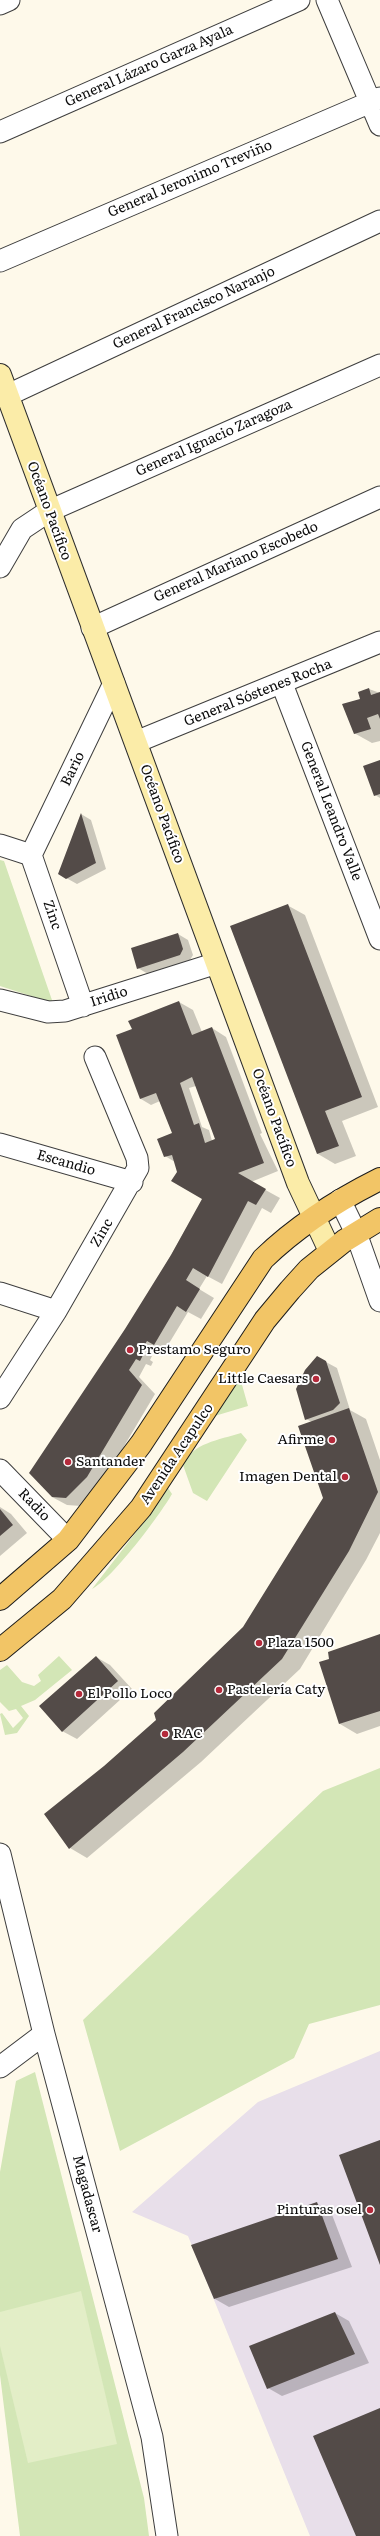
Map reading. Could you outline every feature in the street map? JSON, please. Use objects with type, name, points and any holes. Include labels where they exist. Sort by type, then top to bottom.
[{"type":"main road","points":[[0,1599],[68,1540],[141,1444],[263,1259],[285,1238],[313,1217],[340,1200],[380,1179]]},
{"type":"main road","name":"Avenida Acapulco","points":[[0,1650],[62,1599],[140,1508],[265,1320],[304,1274],[330,1251],[380,1219]]},
{"type":"street","points":[[0,4],[9,0]]},
{"type":"street","name":"General Lázaro Garza Ayala","points":[[0,132],[299,0]]},
{"type":"street","points":[[327,0],[375,100],[380,125]]},
{"type":"street","name":"General Jeronimo Treviño","points":[[0,261],[375,100]]},
{"type":"street","name":"General Francisco Naranjo","points":[[8,395],[380,221]]},
{"type":"street","name":"General Ignacio Zaragoza","points":[[0,567],[22,529],[49,511],[380,365]]},
{"type":"street","name":"Océano Pacífico","points":[[0,375],[92,628],[114,683],[217,963],[313,1217],[330,1251]]},
{"type":"street","name":"General Mariano Escobedo","points":[[92,628],[380,497]]},
{"type":"street","name":"General Sóstenes Rocha","points":[[136,742],[282,684],[380,642]]},
{"type":"street","name":"Bario","points":[[31,855],[114,683]]},
{"type":"street","name":"General Leandro Valle","points":[[282,684],[380,939]]},
{"type":"street","points":[[0,845],[31,855]]},
{"type":"street","name":"Zinc","points":[[31,855],[83,1006]]},
{"type":"street","name":"Iridio","points":[[0,1000],[48,1012],[65,1011],[217,963]]},
{"type":"street","name":"Zinc","points":[[0,1398],[56,1311],[132,1182],[138,1168],[137,1158],[95,1057]]},
{"type":"street","name":"Escandio","points":[[0,1144],[132,1182]]},
{"type":"street","points":[[340,1200],[356,1233],[380,1301]]},
{"type":"street","points":[[0,1293],[56,1311]]},
{"type":"street","name":"Radio","points":[[0,1470],[68,1540]]},
{"type":"street","name":"Magadascar","points":[[0,1854],[44,2034],[152,2438],[167,2536]]},
{"type":"street","points":[[0,2067],[44,2034]]},
{"type":"shaded area","points":[[380,2051],[380,2536],[310,2536],[188,2236],[132,2212],[258,2102]]},
{"type":"green space","points":[[0,860],[4,861],[53,1003],[0,986]]},
{"type":"green space","points":[[237,1367],[248,1406],[208,1418]]},
{"type":"green space","points":[[241,1433],[247,1440],[207,1501],[193,1493],[183,1465],[187,1458],[207,1443]]},
{"type":"green space","points":[[166,1485],[172,1494],[157,1516],[123,1560],[101,1583],[92,1589],[147,1518]]},
{"type":"green space","points":[[59,1656],[72,1670],[35,1700],[21,1706],[29,1716],[17,1733],[5,1735],[0,1714],[2,1713],[13,1728],[23,1718],[16,1709],[9,1711],[0,1702],[0,1670],[7,1665],[22,1682],[34,1686],[41,1681],[38,1675]]},
{"type":"green space","points":[[380,1768],[380,2005],[309,2024],[294,2058],[120,2151],[83,2020],[323,1791]]},
{"type":"green space","points":[[35,2072],[144,2498],[149,2536],[20,2536],[0,2375],[0,2172],[16,2081]]},
{"type":"green space","points":[[81,2291],[117,2444],[28,2463],[0,2346],[0,2312]]},
{"type":"building","points":[[369,688],[371,695],[380,692],[380,719],[378,714],[367,718],[371,729],[354,734],[342,704],[360,699],[358,692]]},
{"type":"building","points":[[380,760],[380,794],[374,796],[363,766]]},
{"type":"building","points":[[81,813],[96,863],[66,879],[58,874]]},
{"type":"building","points":[[288,904],[362,1097],[325,1111],[339,1146],[317,1154],[230,926]]},
{"type":"building","points":[[178,933],[183,949],[180,955],[137,969],[131,948]]},
{"type":"building","points":[[179,1001],[192,1035],[212,1027],[264,1163],[238,1173],[266,1189],[256,1205],[248,1201],[208,1277],[193,1268],[186,1280],[200,1289],[186,1312],[177,1306],[154,1345],[147,1341],[140,1353],[143,1355],[140,1361],[136,1359],[129,1370],[142,1385],[87,1477],[66,1498],[52,1497],[29,1473],[125,1329],[171,1255],[202,1199],[171,1181],[177,1172],[172,1155],[164,1157],[157,1139],[172,1133],[156,1093],[140,1099],[116,1035],[132,1029],[128,1021]],"holes":[[[192,1077],[215,1139],[205,1143],[199,1123],[194,1125],[180,1083]]]},
{"type":"building","name":"Little Caesars","points":[[317,1356],[326,1361],[340,1403],[333,1410],[305,1420],[296,1389],[305,1370]]},
{"type":"building","name":"Plaza 1500","points":[[349,1408],[378,1492],[349,1551],[282,1659],[183,1752],[69,1849],[44,1814],[104,1766],[156,1720],[154,1713],[243,1627],[323,1498],[298,1426]]},
{"type":"building","points":[[0,1509],[13,1525],[0,1536]]},
{"type":"building","points":[[380,1634],[380,1711],[339,1724],[319,1662],[329,1659],[328,1652]]},
{"type":"building","name":"El Pollo Loco","points":[[96,1656],[118,1681],[62,1732],[39,1706]]},
{"type":"building","name":"Pinturas osel","points":[[380,2140],[380,2265],[339,2155]]},
{"type":"building","points":[[317,2202],[338,2259],[214,2299],[191,2245]]},
{"type":"building","points":[[335,2312],[355,2354],[267,2389],[249,2346]]},
{"type":"building","points":[[380,2408],[380,2536],[356,2536],[313,2436]]},
{"type":"place","name":"Prestamo Seguro","points":[[130,1350]]},
{"type":"place","name":"Little Caesars","points":[[316,1379]]},
{"type":"place","name":"Afirme","points":[[332,1440]]},
{"type":"place","name":"Santander","points":[[68,1462]]},
{"type":"place","name":"Imagen Dental","points":[[345,1477]]},
{"type":"place","name":"Plaza 1500","points":[[259,1643]]},
{"type":"place","name":"Pastelería Caty","points":[[219,1690]]},
{"type":"place","name":"El Pollo Loco","points":[[79,1694]]},
{"type":"place","name":"RAC","points":[[165,1734]]},
{"type":"place","name":"Pinturas osel","points":[[370,2210]]}]
